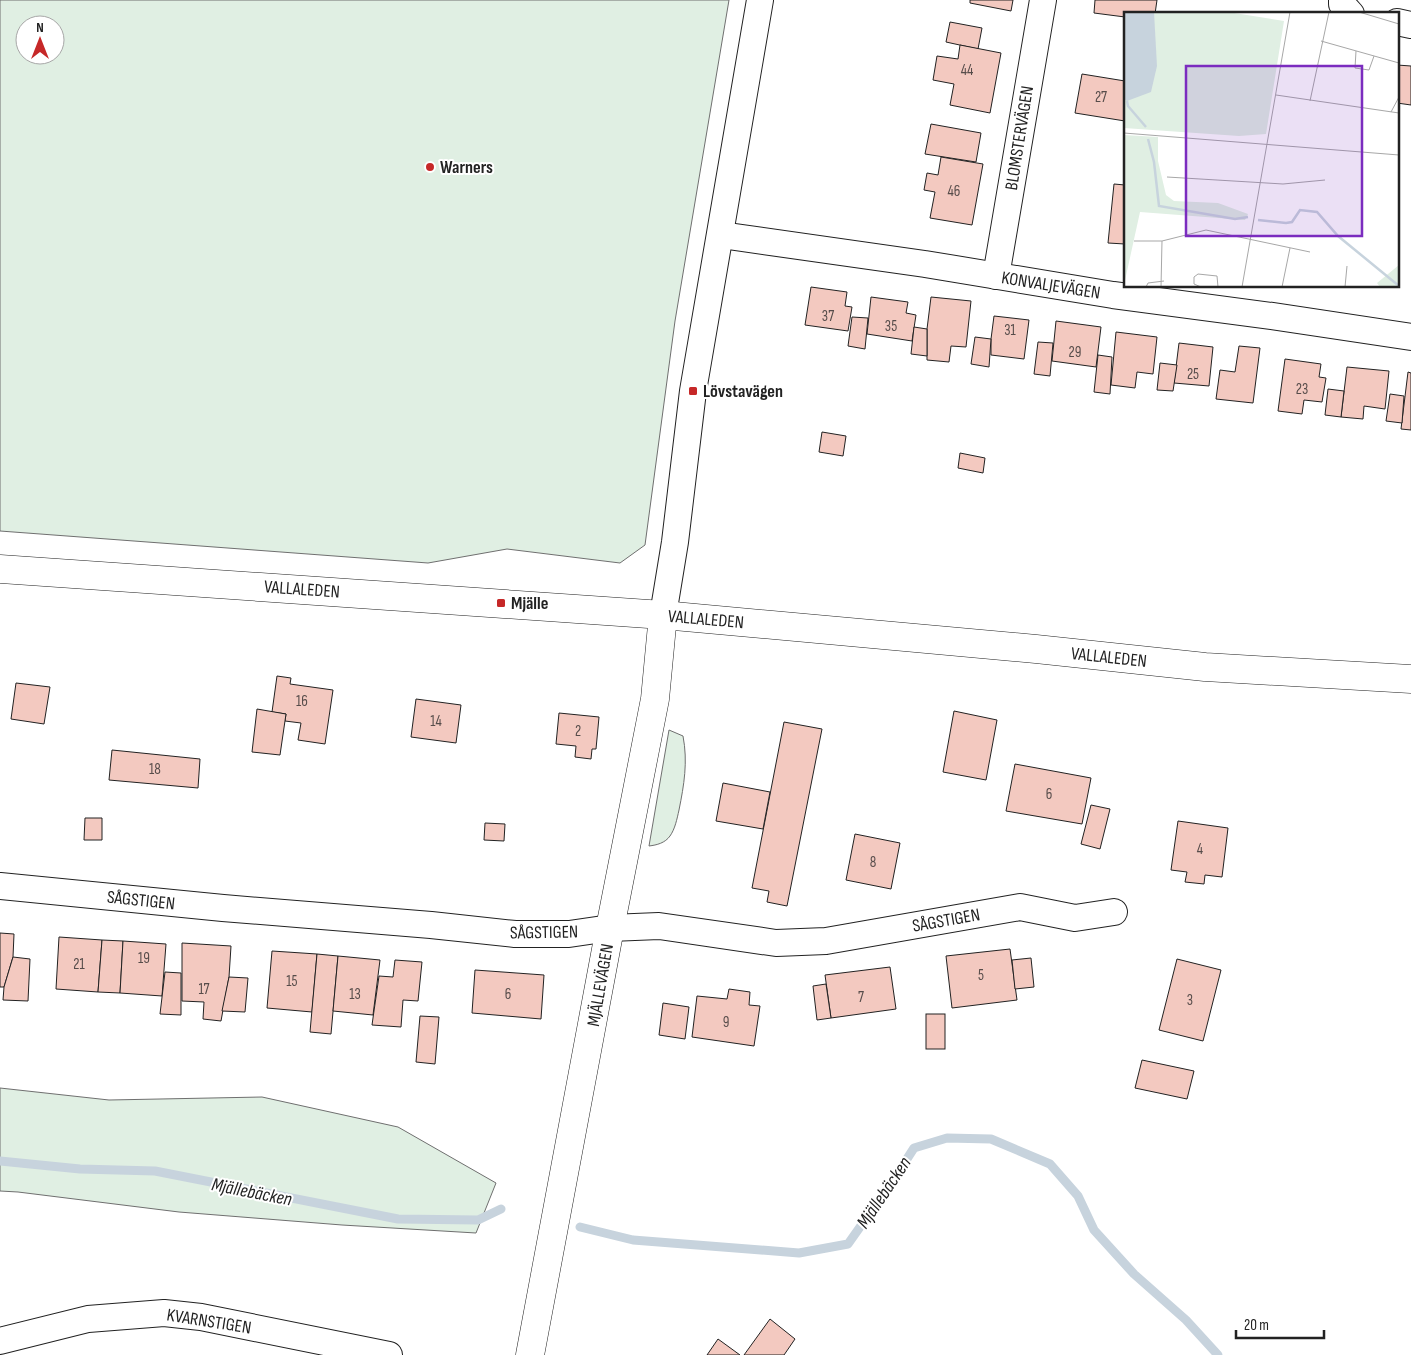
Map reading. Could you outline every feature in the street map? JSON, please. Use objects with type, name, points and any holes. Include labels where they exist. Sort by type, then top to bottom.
[{"type":"main road","name":"VALLALEDEN","points":[[0,569],[663,615],[1036,649],[1205,667],[1411,679]]},
{"type":"main road","name":"MJÄLLEVÄGEN","points":[[530,1355],[655,699],[663,615]]},
{"type":"street","points":[[663,615],[675,542],[693,390],[760,0]]},
{"type":"street","name":"BLOMSTERVÄGEN","points":[[996,276],[1044,0]]},
{"type":"street","points":[[1342,0],[1342,4],[1349,12]]},
{"type":"street","points":[[1398,22],[1411,24]]},
{"type":"street","name":"KONVALJEVÄGEN","points":[[721,235],[925,264],[1113,295],[1411,337]]},
{"type":"street","name":"SÅGSTIGEN","points":[[0,886],[515,934],[569,934],[610,928],[659,926],[776,943],[826,941],[1020,907],[1075,918],[1114,912]]},
{"type":"street","name":"KVARNSTIGEN","points":[[0,1341],[88,1319],[164,1312],[389,1355]]},
{"type":"green space","points":[[0,0],[729,0],[675,321],[645,545],[620,563],[507,549],[428,563],[0,531]]},
{"type":"green space","points":[[669,730],[683,736],[685,773],[682,792],[677,820],[672,833],[663,842],[649,846]]},
{"type":"green space","points":[[0,1088],[109,1100],[262,1097],[398,1127],[496,1183],[476,1233],[179,1212],[0,1191]]},
{"type":"building","points":[[970,0],[1013,0],[1011,11],[970,3]]},
{"type":"building","points":[[1095,0],[1157,0],[1155,12],[1124,12],[1124,17],[1094,13]]},
{"type":"building","points":[[950,22],[982,28],[978,49],[946,42]]},
{"type":"building","points":[[960,45],[1001,53],[990,113],[950,105],[954,84],[933,80],[937,56],[958,59]]},
{"type":"building","points":[[1398,65],[1411,66],[1411,105],[1398,103]]},
{"type":"building","points":[[1082,74],[1124,81],[1124,121],[1075,113]]},
{"type":"building","points":[[931,124],[981,133],[976,162],[925,154]]},
{"type":"building","points":[[941,157],[983,164],[972,225],[930,218],[935,192],[924,190],[927,173],[938,175]]},
{"type":"building","points":[[1114,184],[1124,185],[1124,244],[1108,243]]},
{"type":"building","points":[[811,287],[847,292],[845,306],[852,307],[848,331],[805,325]]},
{"type":"building","points":[[871,297],[908,302],[906,313],[916,315],[912,341],[867,334]]},
{"type":"building","points":[[931,297],[971,301],[966,347],[951,346],[949,362],[927,360],[927,329]]},
{"type":"building","points":[[994,316],[1029,320],[1024,359],[991,355]]},
{"type":"building","points":[[852,317],[868,318],[865,349],[848,346]]},
{"type":"building","points":[[1056,321],[1101,327],[1096,367],[1052,361]]},
{"type":"building","points":[[914,327],[927,329],[927,356],[911,354]]},
{"type":"building","points":[[1116,332],[1157,337],[1153,374],[1137,372],[1135,388],[1111,385]]},
{"type":"building","points":[[975,337],[991,339],[989,367],[971,364]]},
{"type":"building","points":[[1038,342],[1053,343],[1050,376],[1034,374]]},
{"type":"building","points":[[1179,343],[1213,347],[1209,386],[1174,383]]},
{"type":"building","points":[[1239,346],[1260,348],[1253,403],[1216,399],[1220,370],[1235,372]]},
{"type":"building","points":[[1098,355],[1112,357],[1110,394],[1094,392]]},
{"type":"building","points":[[1285,359],[1321,364],[1319,377],[1326,378],[1322,402],[1304,400],[1302,414],[1278,411]]},
{"type":"building","points":[[1160,363],[1177,365],[1173,391],[1157,390]]},
{"type":"building","points":[[1347,367],[1389,371],[1385,409],[1364,406],[1363,419],[1341,417]]},
{"type":"building","points":[[1408,372],[1411,373],[1411,430],[1401,429]]},
{"type":"building","points":[[1328,389],[1344,391],[1341,417],[1325,415]]},
{"type":"building","points":[[1390,394],[1404,396],[1402,423],[1386,421]]},
{"type":"building","points":[[822,432],[846,436],[843,456],[819,452]]},
{"type":"building","points":[[960,453],[985,458],[983,473],[958,468]]},
{"type":"building","points":[[277,676],[291,678],[290,684],[333,690],[325,744],[298,740],[301,723],[285,721],[286,714],[272,712]]},
{"type":"building","points":[[16,683],[50,687],[44,724],[11,719]]},
{"type":"building","points":[[416,699],[461,705],[456,743],[411,737]]},
{"type":"building","points":[[257,709],[286,714],[280,755],[252,752]]},
{"type":"building","points":[[954,711],[997,720],[986,780],[943,772]]},
{"type":"building","points":[[559,713],[599,717],[596,749],[592,749],[591,759],[575,757],[576,746],[556,744]]},
{"type":"building","points":[[784,722],[822,729],[787,906],[767,902],[769,891],[752,888]]},
{"type":"building","points":[[112,750],[200,759],[198,788],[109,780]]},
{"type":"building","points":[[1015,764],[1091,778],[1082,824],[1006,811]]},
{"type":"building","points":[[723,783],[770,792],[763,829],[716,821]]},
{"type":"building","points":[[1091,805],[1110,809],[1100,849],[1081,844]]},
{"type":"building","points":[[85,818],[102,818],[102,840],[84,840]]},
{"type":"building","points":[[1178,821],[1228,828],[1222,877],[1205,875],[1204,884],[1185,882],[1187,872],[1171,870]]},
{"type":"building","points":[[485,823],[505,824],[504,841],[484,840]]},
{"type":"building","points":[[855,834],[900,843],[891,889],[846,880]]},
{"type":"building","points":[[0,933],[14,934],[13,957],[4,987],[0,987]]},
{"type":"building","points":[[59,937],[102,940],[98,992],[56,989]]},
{"type":"building","points":[[102,940],[123,941],[120,993],[98,992]]},
{"type":"building","points":[[123,941],[166,944],[162,996],[120,993]]},
{"type":"building","points":[[182,943],[231,946],[229,977],[221,1021],[203,1019],[204,1002],[182,1001]]},
{"type":"building","points":[[1010,949],[1017,1000],[952,1008],[946,956]]},
{"type":"building","points":[[272,951],[317,954],[312,1012],[267,1008]]},
{"type":"building","points":[[317,954],[338,956],[331,1034],[310,1032]]},
{"type":"building","points":[[338,956],[380,960],[373,1015],[333,1011]]},
{"type":"building","points":[[13,957],[30,959],[28,1001],[3,1000],[4,987]]},
{"type":"building","points":[[1031,958],[1034,987],[1015,989],[1012,960]]},
{"type":"building","points":[[1177,959],[1221,970],[1203,1041],[1159,1030]]},
{"type":"building","points":[[395,960],[422,962],[418,1001],[403,1000],[401,1027],[372,1025],[379,976],[393,977]]},
{"type":"building","points":[[890,967],[896,1009],[831,1018],[825,975]]},
{"type":"building","points":[[475,970],[544,975],[541,1019],[472,1013]]},
{"type":"building","points":[[165,972],[181,973],[181,1015],[160,1014]]},
{"type":"building","points":[[229,977],[248,978],[245,1012],[222,1011]]},
{"type":"building","points":[[826,984],[831,1018],[817,1020],[813,986]]},
{"type":"building","points":[[729,989],[750,992],[749,1005],[760,1006],[754,1046],[692,1037],[697,996],[727,999]]},
{"type":"building","points":[[663,1003],[689,1007],[685,1039],[659,1035]]},
{"type":"building","points":[[926,1014],[945,1014],[945,1049],[926,1049]]},
{"type":"building","points":[[420,1016],[439,1017],[435,1064],[416,1062]]},
{"type":"building","points":[[1142,1060],[1194,1071],[1187,1099],[1135,1088]]},
{"type":"building","points":[[770,1319],[795,1339],[784,1355],[744,1355]]},
{"type":"building","points":[[718,1339],[740,1355],[707,1355]]},
{"type":"waterway","name":"Mjällebäcken","points":[[580,1227],[633,1240],[799,1253],[848,1244],[914,1148],[947,1138],[991,1139],[1050,1164],[1078,1196],[1094,1230],[1134,1274],[1186,1320],[1218,1355]]},
{"type":"waterway","name":"Mjällebäcken","points":[[0,1161],[80,1169],[155,1171],[398,1219],[478,1220],[501,1209]]},
{"type":"place","name":"Warners","points":[[430,167]]},
{"type":"place","name":"Lövstavägen","points":[[693,391]]},
{"type":"place","name":"Mjälle","points":[[501,603]]}]
